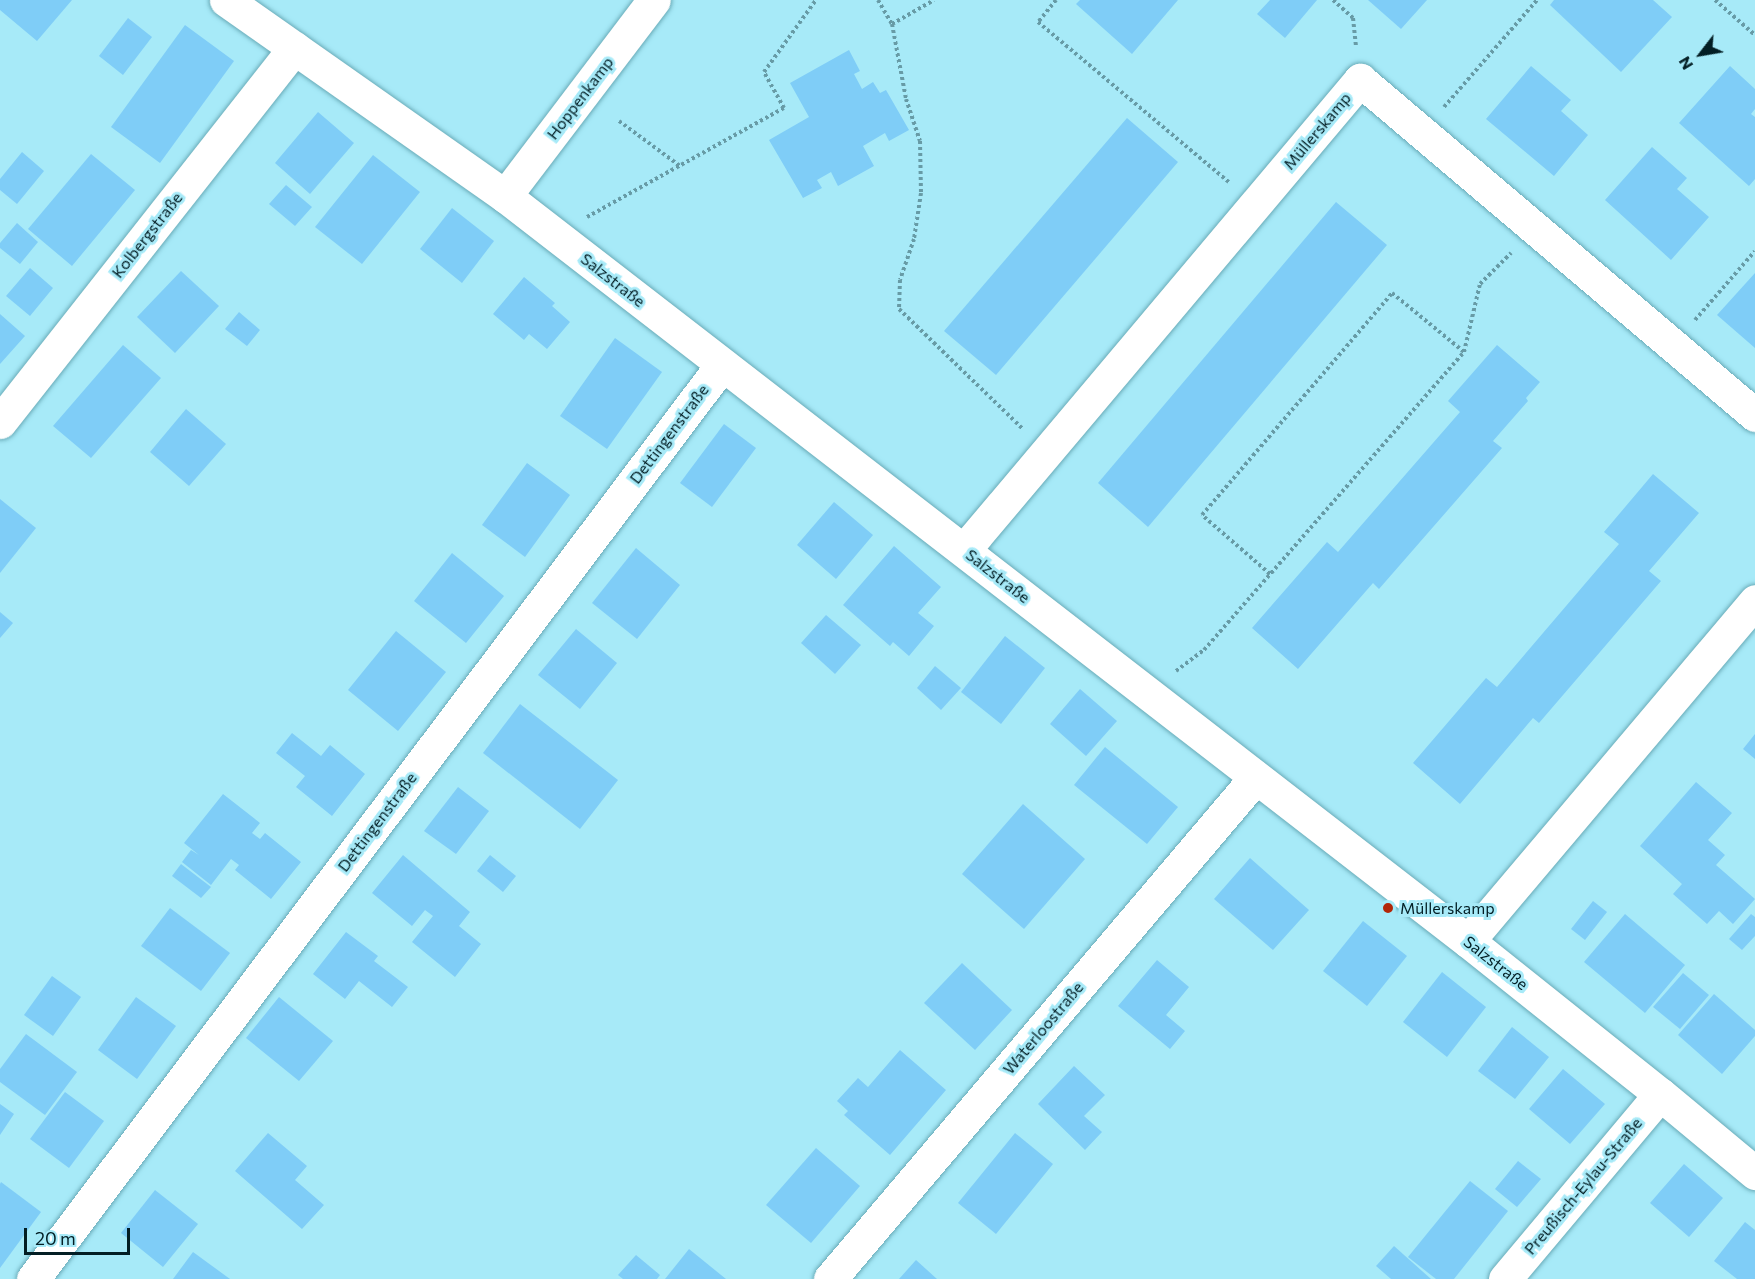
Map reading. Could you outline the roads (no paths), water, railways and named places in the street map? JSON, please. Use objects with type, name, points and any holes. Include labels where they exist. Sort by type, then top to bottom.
[{"type":"street","name":"Salzstraße","points":[[226,0],[505,196],[721,366],[964,550],[1468,941],[1755,1173]]},
{"type":"street","name":"Hoppenkamp","points":[[505,196],[654,0]]},
{"type":"street","name":"Kolbergstraße","points":[[0,422],[294,48]]},
{"type":"street","name":"Müllerskamp","points":[[964,550],[1360,80],[1755,415]]},
{"type":"street","name":"Dettingenstraße","points":[[33,1279],[721,366]]},
{"type":"street","points":[[1468,941],[1755,601]]},
{"type":"street","name":"Waterloostraße","points":[[830,1279],[1256,777]]},
{"type":"street","name":"Preußisch-Eylau-Straße","points":[[1505,1279],[1660,1094]]},
{"type":"place","name":"Müllerskamp","points":[[1388,908]]}]
